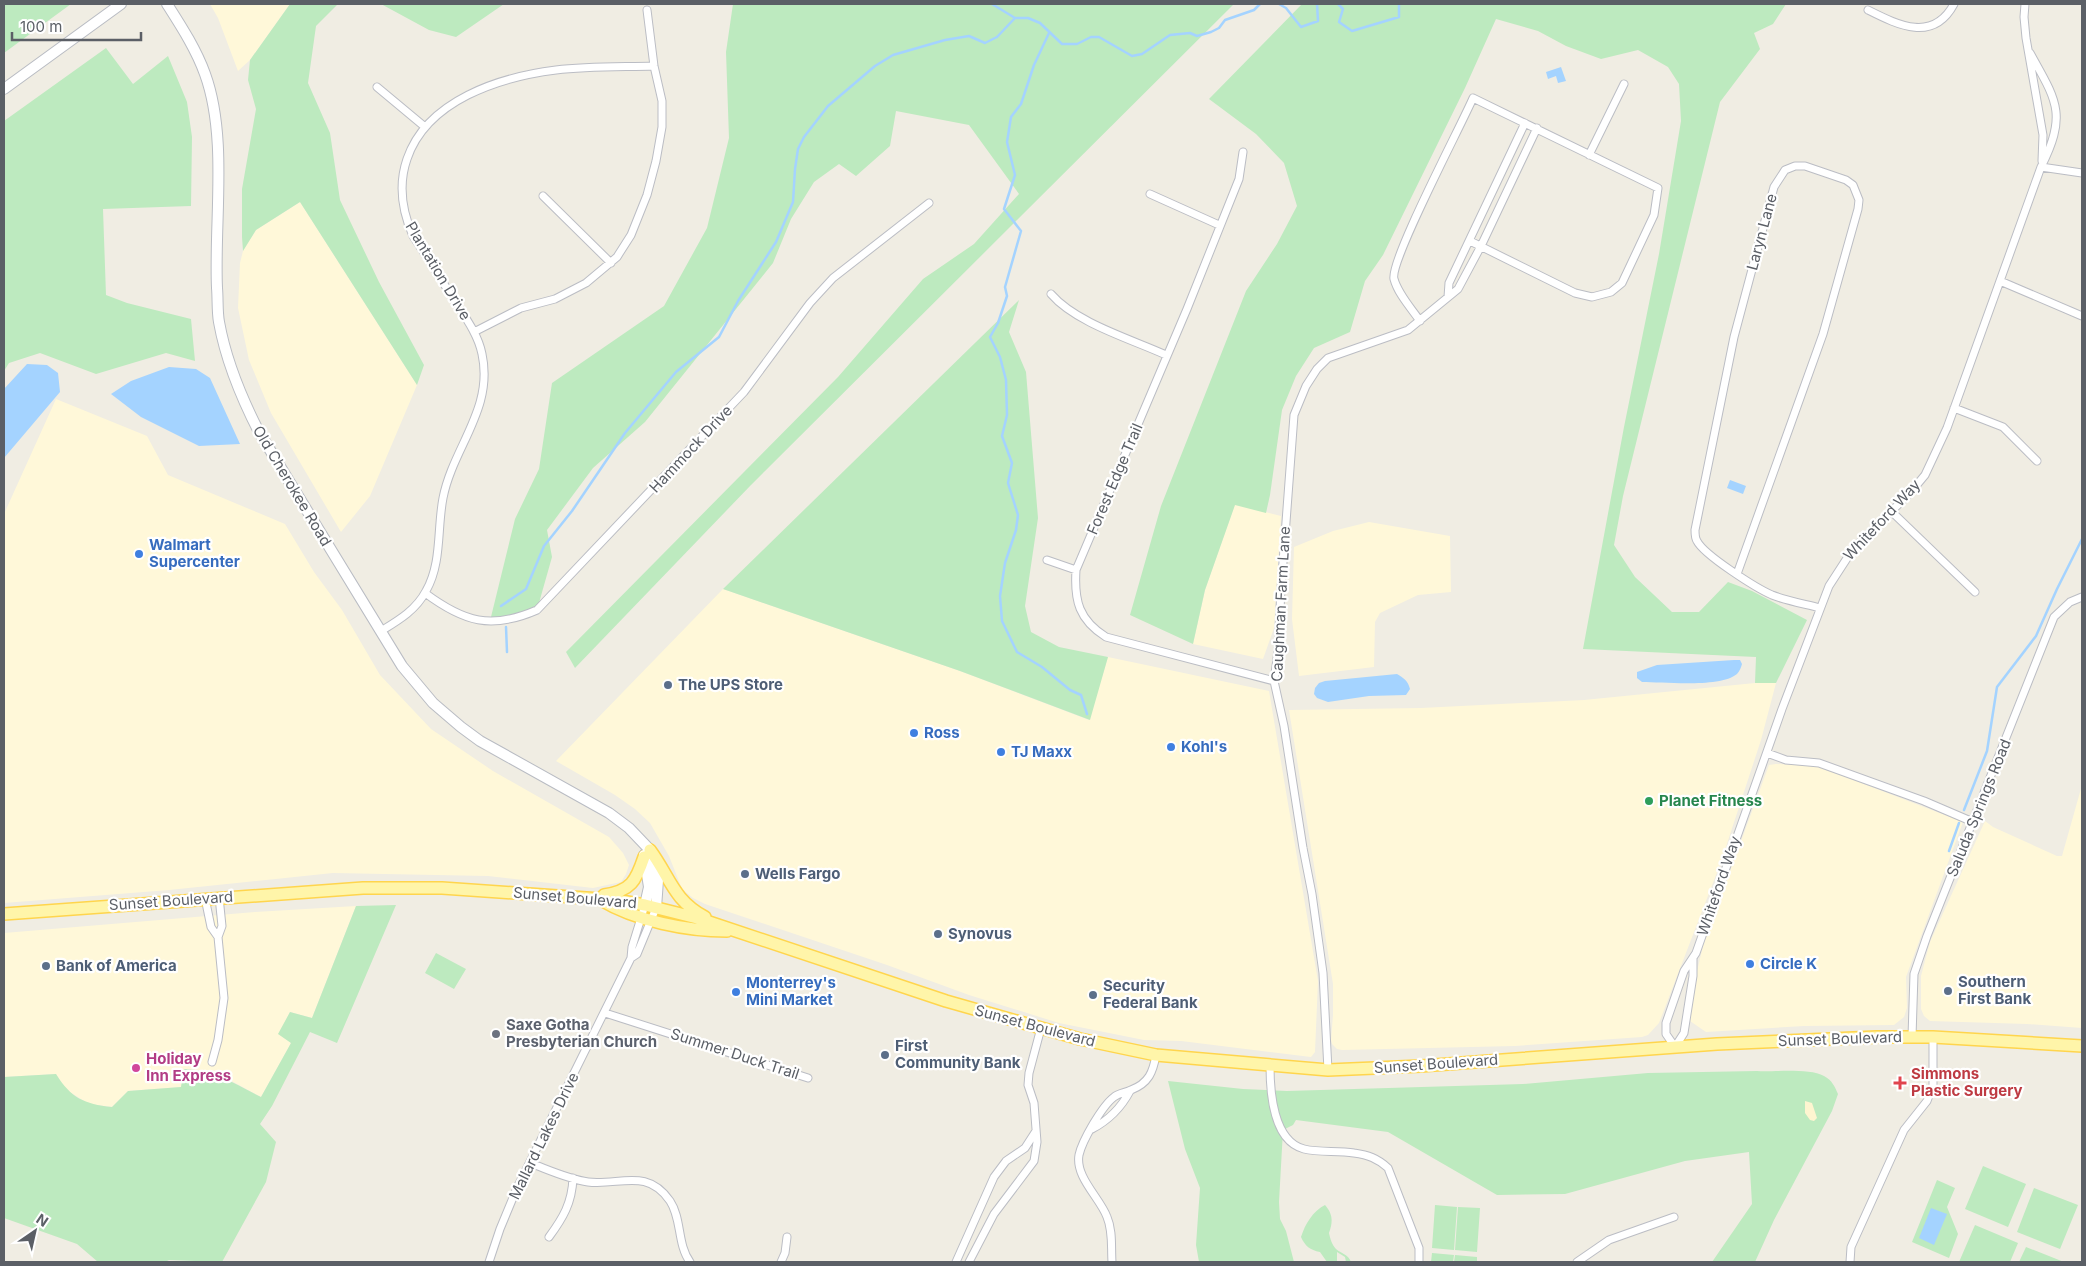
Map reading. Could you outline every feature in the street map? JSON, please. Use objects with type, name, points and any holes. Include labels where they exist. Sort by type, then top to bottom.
[{"type":"main road","points":[[595,898],[612,894],[632,885],[647,854],[662,866],[669,882],[681,900],[697,912],[729,929]]},
{"type":"main road","name":"Sunset Boulevard","points":[[4,914],[363,888],[403,887],[486,890],[595,898],[650,906],[729,929],[946,1001],[1115,1047],[1156,1055],[1328,1070],[1421,1066],[1675,1047],[1912,1037],[2082,1046]]},
{"type":"main road","points":[[595,898],[615,908],[646,919],[704,931],[729,929]]},
{"type":"street","points":[[4,89],[121,4]]},
{"type":"street","name":"Old Cherokee Road","points":[[167,4],[196,54],[205,75],[211,100],[216,148],[216,259],[219,321],[233,375],[240,394],[259,432],[402,666],[420,689],[461,728],[480,741],[609,813],[629,828],[641,841],[647,854],[650,906]]},
{"type":"street","points":[[1868,10],[1896,24],[1915,28],[1929,26],[1943,18],[1954,4]]},
{"type":"street","name":"Whiteford Way","points":[[2025,4],[2024,17],[2043,135],[2041,166]]},
{"type":"street","points":[[474,332],[521,308],[555,299],[586,283],[611,263],[622,250],[639,220],[656,161],[662,127],[662,101],[654,66],[647,10]]},
{"type":"street","name":"Whiteford Way","points":[[1693,959],[1693,976],[1684,1033],[1675,1047],[1666,1034],[1666,1023],[1684,971],[1693,959],[1829,586],[1846,557],[1910,493],[1924,475],[1940,445],[2041,166],[2053,145],[2058,118],[2053,95],[2030,53]]},
{"type":"street","name":"Plantation Drive","points":[[381,632],[408,613],[425,593],[432,577],[436,560],[439,522],[447,481],[478,411],[484,387],[485,371],[482,354],[474,332],[413,236],[404,212],[402,196],[404,170],[413,145],[425,127],[451,104],[471,94],[516,78],[577,68],[654,66]]},
{"type":"street","points":[[1589,155],[1624,84]]},
{"type":"street","points":[[377,87],[425,127]]},
{"type":"street","points":[[1420,320],[1402,295],[1393,278],[1395,265],[1425,197],[1473,98],[1658,188],[1654,215],[1622,283],[1611,292],[1592,297],[1575,294],[1470,241]]},
{"type":"street","points":[[1448,297],[1449,283],[1525,123]]},
{"type":"street","name":"Caughman Farm Lane","points":[[1328,1070],[1323,973],[1314,904],[1284,726],[1274,681],[1278,651],[1294,415],[1306,386],[1317,369],[1328,358],[1408,330],[1458,289],[1482,246],[1537,128]]},
{"type":"street","name":"Forest Edge Trail","points":[[1243,152],[1239,179],[1187,309],[1166,354],[1076,570],[1076,593],[1078,606],[1086,621],[1094,630],[1106,638],[1274,681]]},
{"type":"street","name":"Laryn Lane","points":[[1737,574],[1823,334],[1858,209],[1859,200],[1853,185],[1846,180],[1805,166],[1796,166],[1785,170],[1774,186],[1734,337],[1696,519],[1696,540],[1702,548],[1737,574],[1773,595],[1820,608]]},
{"type":"street","points":[[2041,166],[2082,173]]},
{"type":"street","points":[[1150,194],[1219,225]]},
{"type":"street","points":[[543,196],[611,263]]},
{"type":"street","name":"Hammock Drive","points":[[425,593],[446,609],[464,617],[483,621],[502,621],[521,617],[537,610],[739,398],[810,303],[833,278],[929,203]]},
{"type":"street","points":[[2000,281],[2082,316]]},
{"type":"street","points":[[1051,294],[1060,305],[1083,319],[1166,354]]},
{"type":"street","points":[[1954,408],[2003,428],[2037,461]]},
{"type":"street","points":[[1891,511],[1975,592]]},
{"type":"street","points":[[1047,560],[1076,570]]},
{"type":"street","name":"Saluda Springs Road","points":[[1912,1037],[1914,971],[2054,617],[2070,602],[2082,597]]},
{"type":"street","points":[[1767,753],[1786,760],[1819,763],[1924,801],[1974,822]]},
{"type":"street","points":[[212,1062],[218,1040],[224,998],[218,937],[222,926],[219,897]]},
{"type":"street","points":[[205,898],[211,927],[218,937]]},
{"type":"street","name":"Mallard Lakes Drive","points":[[489,1262],[502,1225],[530,1163],[631,958],[632,947],[646,919],[650,906]]},
{"type":"street","name":"Mallard Lakes Drive","points":[[646,919],[650,906]]},
{"type":"street","name":"Summer Duck Trail","points":[[604,1013],[808,1078]]},
{"type":"street","points":[[969,1262],[994,1214],[1034,1161],[1037,1152],[1034,1103],[1028,1085],[1029,1073],[1041,1028]]},
{"type":"street","points":[[1850,1262],[1851,1247],[1904,1130],[1927,1101],[1933,1085],[1932,1037]]},
{"type":"street","points":[[1112,1262],[1112,1236],[1108,1218],[1085,1179],[1079,1163],[1082,1143],[1106,1103],[1120,1093],[1130,1091],[1147,1081],[1153,1072],[1156,1055]]},
{"type":"street","points":[[1270,1066],[1272,1100],[1281,1131],[1290,1141],[1304,1149],[1347,1152],[1370,1156],[1380,1160],[1388,1168],[1419,1248],[1419,1262]]},
{"type":"street","points":[[1092,1129],[1113,1115],[1124,1103],[1130,1091]]},
{"type":"street","points":[[956,1262],[994,1177],[1006,1161],[1025,1148],[1036,1131]]},
{"type":"street","points":[[530,1163],[573,1178],[595,1182],[634,1179],[645,1181],[654,1186],[668,1198],[674,1207],[679,1222],[684,1251],[690,1262]]},
{"type":"street","points":[[549,1237],[569,1205],[573,1192],[573,1178]]},
{"type":"street","points":[[1577,1262],[1609,1240],[1674,1217]]},
{"type":"street","points":[[781,1262],[787,1237]]},
{"type":"shaded area","points":[[210,4],[290,4],[250,60],[238,71],[218,18]]},
{"type":"shaded area","points":[[300,202],[417,385],[370,496],[341,532],[271,413],[249,360],[238,308],[240,263],[243,251],[256,230]]},
{"type":"shaded area","points":[[56,399],[147,436],[168,475],[285,524],[314,572],[342,610],[380,675],[431,729],[493,771],[609,837],[623,853],[629,865],[621,882],[593,888],[488,876],[333,873],[169,890],[4,903],[4,514]]},
{"type":"shaded area","points":[[1235,504],[1281,516],[1274,628],[1263,659],[1193,644],[1205,590]]},
{"type":"shaded area","points":[[1369,522],[1450,536],[1451,592],[1418,595],[1380,613],[1375,622],[1374,667],[1299,676],[1292,619],[1294,547],[1333,531]]},
{"type":"shaded area","points":[[723,589],[960,671],[1089,720],[1108,657],[1269,691],[1318,981],[1315,1052],[1311,1057],[1181,1041],[1144,1040],[1059,1023],[969,995],[887,965],[705,904],[693,898],[682,889],[669,856],[650,823],[635,809],[615,795],[556,761]]},
{"type":"shaded area","points":[[1755,683],[1776,683],[1761,740],[1721,862],[1659,1023],[1648,1035],[1515,1046],[1342,1050],[1337,1049],[1332,1044],[1333,984],[1289,710],[1421,708],[1584,700]]},
{"type":"shaded area","points":[[1769,765],[1817,766],[1963,822],[1906,977],[1907,1008],[1904,1017],[1894,1025],[1804,1026],[1706,1032],[1690,1021],[1687,1013],[1704,942]]},
{"type":"shaded area","points":[[2082,785],[2082,1028],[1930,1021],[1924,1016],[1921,1009],[1921,976],[1930,942],[1985,821],[1993,827],[2057,856],[2062,856]]},
{"type":"shaded area","points":[[356,906],[312,1018],[290,1012],[279,1034],[291,1043],[261,1097],[224,1077],[203,1070],[184,1069],[181,1087],[128,1091],[112,1107],[89,1104],[65,1089],[56,1074],[4,1077],[4,933],[255,912]]},
{"type":"green space","points":[[4,4],[71,4],[4,53]]},
{"type":"green space","points":[[290,4],[338,4],[316,26],[308,83],[330,133],[340,200],[379,282],[424,365],[417,385],[300,202],[256,230],[243,251],[242,189],[256,109],[248,80],[250,60]]},
{"type":"green space","points":[[381,4],[504,4],[456,37],[429,30]]},
{"type":"green space","points":[[733,4],[1234,4],[751,485],[575,668],[566,652],[838,377],[923,279],[974,244],[1019,194],[969,125],[896,111],[890,146],[856,176],[839,164],[814,182],[791,219],[773,263],[645,422],[593,468],[547,530],[552,557],[537,610],[490,621],[515,519],[539,469],[552,383],[664,306],[707,228],[729,138],[726,52]]},
{"type":"green space","points":[[1302,4],[1786,4],[1773,24],[1754,33],[1760,49],[1720,102],[1623,496],[1614,545],[1635,577],[1672,612],[1699,612],[1728,582],[1752,591],[1807,620],[1776,683],[1755,683],[1756,657],[1583,649],[1624,427],[1659,254],[1681,121],[1679,84],[1668,67],[1638,50],[1601,59],[1566,46],[1538,31],[1496,19],[1465,88],[1383,255],[1365,281],[1350,332],[1314,348],[1296,376],[1282,410],[1266,513],[1235,505],[1205,590],[1193,644],[1130,615],[1161,506],[1246,291],[1277,244],[1297,206],[1284,163],[1256,134],[1209,99]]},
{"type":"green space","points":[[106,48],[133,84],[168,56],[187,102],[192,137],[191,206],[103,209],[106,295],[127,303],[191,319],[195,361],[166,353],[96,374],[40,353],[9,363],[4,371],[4,121]]},
{"type":"green space","points":[[1019,300],[1009,332],[1026,372],[1038,518],[1025,606],[1031,632],[1059,647],[1108,657],[1090,720],[960,671],[723,589]]},
{"type":"green space","points":[[396,905],[337,1043],[310,1032],[272,1106],[260,1124],[276,1142],[266,1182],[222,1262],[169,1260],[165,1262],[98,1262],[77,1244],[4,1218],[4,1077],[56,1074],[67,1089],[79,1098],[86,1102],[112,1107],[128,1091],[181,1087],[184,1069],[215,1075],[261,1097],[291,1043],[278,1034],[290,1012],[312,1018],[356,906]]},
{"type":"green space","points":[[436,953],[466,969],[454,989],[425,973]]},
{"type":"green space","points":[[1801,1071],[1818,1074],[1829,1080],[1838,1094],[1832,1111],[1774,1220],[1755,1262],[1712,1262],[1752,1204],[1749,1152],[1685,1161],[1565,1194],[1497,1195],[1388,1132],[1296,1120],[1293,1125],[1283,1130],[1279,1202],[1280,1219],[1286,1231],[1294,1262],[1199,1262],[1196,1245],[1200,1188],[1185,1149],[1168,1081],[1243,1089],[1287,1091],[1523,1084],[1648,1073]]},
{"type":"green space","points":[[1983,1166],[2026,1184],[2008,1227],[1965,1209]]},
{"type":"green space","points":[[1937,1180],[1955,1188],[1947,1207],[1958,1234],[1949,1258],[1912,1242]]},
{"type":"green space","points":[[2034,1188],[2078,1205],[2060,1249],[2017,1232]]},
{"type":"green space","points":[[1325,1205],[1332,1218],[1329,1233],[1332,1243],[1351,1262],[1346,1262],[1345,1257],[1337,1252],[1337,1262],[1327,1262],[1320,1252],[1308,1247],[1301,1237],[1310,1218]]},
{"type":"green space","points":[[1435,1205],[1457,1207],[1454,1250],[1432,1248]]},
{"type":"green space","points":[[1458,1207],[1480,1208],[1477,1252],[1455,1250]]},
{"type":"green space","points":[[1975,1225],[2018,1243],[2010,1262],[1959,1262]]},
{"type":"green space","points":[[2026,1247],[2064,1262],[2019,1262]]},
{"type":"green space","points":[[1432,1253],[1454,1255],[1453,1262],[1431,1262]]},
{"type":"green space","points":[[1455,1255],[1477,1257],[1477,1262],[1454,1262]]},
{"type":"sand","points":[[1805,1101],[1812,1103],[1817,1118],[1814,1121],[1810,1120],[1805,1113]]},
{"type":"water","points":[[1561,67],[1566,81],[1558,83],[1556,76],[1548,79],[1546,72]]},
{"type":"water","points":[[27,364],[47,365],[58,373],[60,392],[4,458],[4,389]]},
{"type":"water","points":[[169,367],[196,369],[210,378],[240,444],[199,446],[141,417],[111,394],[131,381]]},
{"type":"water","points":[[1730,480],[1746,486],[1743,494],[1727,488]]},
{"type":"water","points":[[1740,660],[1742,664],[1737,674],[1718,681],[1705,683],[1642,682],[1637,678],[1637,672],[1657,665]]},
{"type":"water","points":[[1397,674],[1409,686],[1410,689],[1406,695],[1369,696],[1328,702],[1317,698],[1314,694],[1315,688],[1319,683],[1325,681]]},
{"type":"water","points":[[1931,1208],[1947,1214],[1934,1245],[1919,1238]]},
{"type":"waterway","points":[[992,4],[1015,18],[1028,18],[1040,23],[1062,44],[1077,44],[1091,37],[1099,37],[1132,56],[1142,54],[1170,35],[1190,33],[1197,36],[1211,32],[1219,28],[1225,20],[1254,10],[1260,4]]},
{"type":"waterway","points":[[1279,4],[1286,8],[1301,27],[1318,21],[1317,4]]},
{"type":"waterway","points":[[1338,4],[1343,9],[1339,22],[1352,31],[1399,17],[1399,4]]},
{"type":"waterway","points":[[501,606],[526,589],[544,546],[572,511],[625,433],[676,372],[719,337],[738,301],[776,242],[793,202],[798,149],[804,137],[828,106],[875,66],[893,55],[945,40],[969,36],[985,43],[997,37],[1015,18]]},
{"type":"waterway","points":[[1049,33],[1034,65],[1021,104],[1011,117],[1007,142],[1015,175],[1004,209],[1021,231],[1005,287],[1007,296],[998,323],[990,337],[1000,357],[1006,380],[1007,415],[1002,436],[1012,463],[1008,483],[1018,515],[1016,530],[1005,563],[1000,596],[1002,621],[1017,652],[1042,667],[1070,690],[1081,695],[1087,714]]},
{"type":"waterway","points":[[1964,810],[1987,751],[1997,687],[2036,636],[2082,539]]},
{"type":"waterway","points":[[506,627],[507,652]]},
{"type":"waterway","points":[[1949,851],[1959,823]]},
{"type":"place","name":"Walmart Supercenter","points":[[139,554]]},
{"type":"place","name":"The UPS Store","points":[[668,685]]},
{"type":"place","name":"Ross","points":[[914,733]]},
{"type":"place","name":"Kohl's","points":[[1171,747]]},
{"type":"place","name":"TJ Maxx","points":[[1001,752]]},
{"type":"place","name":"Planet Fitness","points":[[1649,801]]},
{"type":"place","name":"Wells Fargo","points":[[745,874]]},
{"type":"place","name":"Synovus","points":[[938,934]]},
{"type":"place","name":"Circle K","points":[[1750,964]]},
{"type":"place","name":"Bank of America","points":[[46,966]]},
{"type":"place","name":"Southern First Bank","points":[[1948,991]]},
{"type":"place","name":"Monterrey's Mini Market","points":[[736,992]]},
{"type":"place","name":"Security Federal Bank","points":[[1093,995]]},
{"type":"place","name":"Saxe Gotha Presbyterian Church","points":[[496,1034]]},
{"type":"place","name":"First Community Bank","points":[[885,1055]]},
{"type":"place","name":"Holiday Inn Express","points":[[136,1068]]},
{"type":"place","name":"Simmons Plastic Surgery","points":[[1900,1083]]}]
